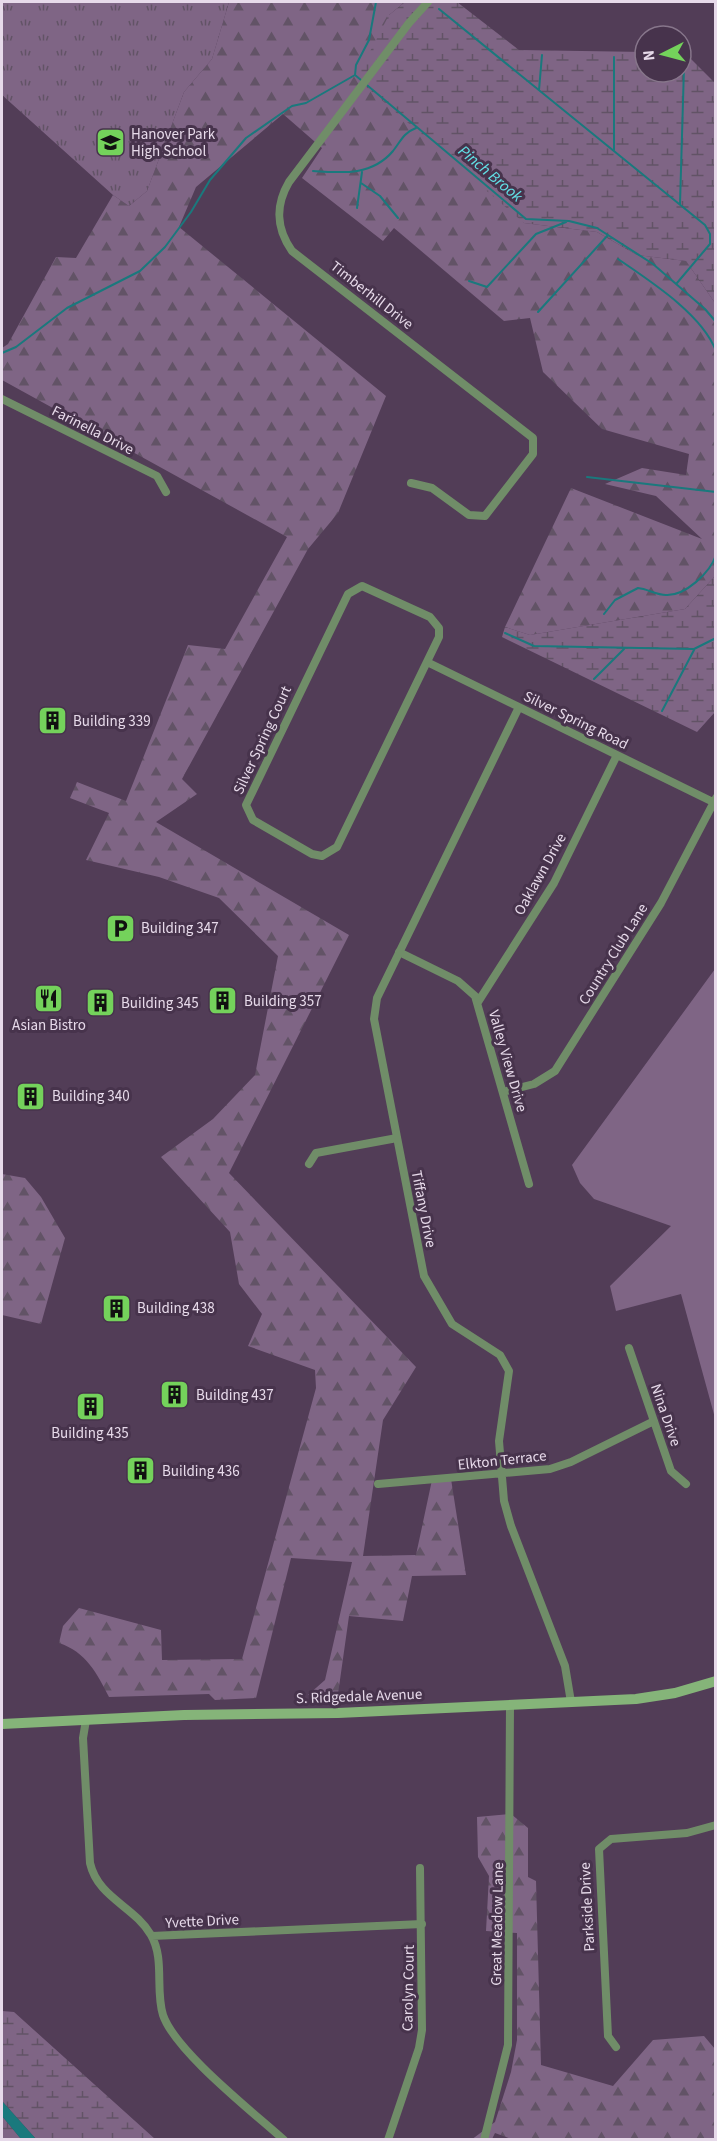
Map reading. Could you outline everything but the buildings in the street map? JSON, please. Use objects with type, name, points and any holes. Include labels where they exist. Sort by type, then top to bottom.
[{"type":"main road","name":"S. Ridgedale Avenue","points":[[2,1724],[571,1702],[652,1697],[716,1681]]},
{"type":"street","name":"Timberhill Drive","points":[[411,483],[432,488],[469,515],[484,516],[533,454],[534,444],[530,434],[292,251],[286,242],[278,213],[283,192],[367,78],[428,2]]},
{"type":"street","name":"Farinella Drive","points":[[2,399],[156,477],[166,492]]},
{"type":"street","name":"Silver Spring Court","points":[[367,587],[430,616],[436,621],[439,633],[427,662],[334,851],[322,856],[312,854],[249,815],[247,800],[351,589],[367,587]]},
{"type":"street","name":"Silver Spring Road","points":[[427,662],[714,800]]},
{"type":"street","name":"Tiffany Drive","points":[[519,707],[377,998],[374,1019],[422,1266],[428,1286],[452,1324],[500,1355],[507,1364],[509,1377],[499,1441],[511,1526],[565,1666],[571,1702]]},
{"type":"street","name":"Oaklawn Drive","points":[[478,1002],[554,883],[617,755]]},
{"type":"street","name":"Country Club Lane","points":[[503,1092],[534,1084],[555,1071],[661,903],[714,800]]},
{"type":"street","name":"Valley View Drive","points":[[399,952],[458,981],[469,989],[478,1002],[529,1184]]},
{"type":"street","points":[[309,1164],[316,1153],[397,1138]]},
{"type":"street","name":"Nina Drive","points":[[629,1348],[671,1471],[686,1484]]},
{"type":"street","name":"Elkton Terrace","points":[[378,1485],[557,1467],[654,1421]]},
{"type":"street","name":"Great Meadow Lane","points":[[484,2139],[508,2045],[510,1705]]},
{"type":"street","name":"Yvette Drive","points":[[86,1720],[83,1738],[92,1871],[105,1892],[143,1924],[152,1936],[422,1924]]},
{"type":"street","name":"Parkside Drive","points":[[616,2047],[608,2036],[599,1849],[611,1839],[687,1833],[716,1825]]},
{"type":"street","name":"Carolyn Court","points":[[388,2139],[421,2039],[420,1868]]},
{"type":"street","points":[[152,1936],[158,1953],[162,2013],[173,2036],[284,2139]]},
{"type":"green space","name":"Hanover Park High School","points":[[2,2],[229,2],[212,59],[184,92],[147,191],[129,206],[113,195],[2,95]]},
{"type":"green space","points":[[229,2],[405,2],[389,15],[524,223],[597,232],[637,255],[686,261],[715,303],[715,576],[685,609],[530,635],[505,627],[571,488],[702,539],[656,496],[605,484],[642,468],[686,475],[689,454],[602,429],[543,372],[530,318],[504,321],[394,228],[383,241],[302,178],[322,148],[283,114],[196,187],[179,227],[386,396],[338,513],[308,549],[182,779],[197,794],[156,822],[349,935],[229,1173],[416,1367],[383,1420],[363,1556],[416,1555],[432,1480],[451,1479],[466,1575],[412,1576],[403,1621],[349,1616],[338,1694],[308,1695],[325,1680],[352,1562],[291,1558],[256,1698],[215,1700],[209,1694],[109,1697],[90,1664],[77,1652],[59,1643],[63,1626],[79,1608],[161,1630],[162,1660],[242,1659],[316,1388],[315,1370],[248,1346],[262,1314],[239,1284],[230,1232],[161,1157],[213,1119],[255,1075],[278,956],[219,898],[159,877],[86,860],[109,813],[70,798],[77,782],[126,801],[188,645],[225,649],[287,537],[2,380],[2,348],[8,344],[56,257],[76,258],[113,195],[129,206],[147,191],[184,92],[212,59]]},
{"type":"green space","points":[[405,2],[457,2],[519,50],[633,52],[633,84],[693,84],[693,61],[715,83],[715,303],[686,261],[637,255],[597,232],[524,223],[356,78],[389,15]]},
{"type":"green space","points":[[715,576],[715,712],[697,732],[502,637],[505,627],[530,635],[685,609]]},
{"type":"green space","points":[[715,969],[715,1418],[681,1294],[616,1311],[610,1286],[671,1226],[594,1199],[580,1183],[572,1165]]},
{"type":"green space","points":[[2,1174],[25,1178],[41,1197],[65,1238],[41,1324],[2,1315]]},
{"type":"green space","points":[[511,1814],[528,1828],[528,1877],[536,1881],[541,2065],[613,2086],[653,2040],[704,2036],[715,2049],[715,2139],[514,2140],[495,2133],[492,2139],[471,2140],[495,2122],[511,2072],[517,2040],[517,1933],[486,1931],[489,1876],[478,1857],[477,1817]]},
{"type":"green space","points":[[2,2011],[14,2012],[155,2139],[36,2139],[2,2101]]},
{"type":"green space","points":[[2,2116],[21,2139],[2,2139]]},
{"type":"shaded area","points":[[2,2101],[36,2139],[21,2139],[2,2116]]},
{"type":"waterway","name":"Pinch Brook","points":[[376,2],[369,40],[356,65],[355,75],[526,219],[569,221],[597,228],[653,264],[705,309],[716,322]]},
{"type":"waterway","points":[[439,9],[705,225],[710,234],[710,244],[677,283]]},
{"type":"waterway","points":[[539,90],[542,55]]},
{"type":"waterway","points":[[614,57],[614,150]]},
{"type":"waterway","points":[[2,353],[16,347],[67,308],[140,271],[165,247],[191,212],[210,180],[246,138],[292,106],[306,103],[355,75]]},
{"type":"waterway","points":[[680,204],[684,84]]},
{"type":"waterway","points":[[313,171],[346,172],[376,165],[393,151],[405,135],[416,128]]},
{"type":"waterway","points":[[357,208],[362,172]]},
{"type":"waterway","points":[[361,183],[380,196],[398,218]]},
{"type":"waterway","points":[[469,281],[487,287],[536,234],[566,222]]},
{"type":"waterway","points":[[538,312],[608,235]]},
{"type":"waterway","points":[[618,259],[687,311],[709,337],[716,351]]},
{"type":"waterway","points":[[587,477],[716,492]]},
{"type":"waterway","points":[[604,614],[615,600],[638,588],[662,595],[681,592],[689,588],[703,576],[716,555]]},
{"type":"waterway","points":[[505,633],[534,646],[694,649],[716,638]]},
{"type":"waterway","points":[[594,679],[624,649]]},
{"type":"waterway","points":[[662,711],[694,650]]},
{"type":"place","name":"Hanover Park High School","points":[[110,143]]},
{"type":"place","name":"Building 339","points":[[52,721]]},
{"type":"place","name":"Building 347","points":[[120,928]]},
{"type":"place","name":"Asian Bistro","points":[[49,998]]},
{"type":"place","name":"Building 357","points":[[223,1001]]},
{"type":"place","name":"Building 345","points":[[100,1003]]},
{"type":"place","name":"Building 340","points":[[31,1096]]},
{"type":"place","name":"Building 438","points":[[116,1308]]},
{"type":"place","name":"Building 437","points":[[175,1395]]},
{"type":"place","name":"Building 435","points":[[90,1406]]},
{"type":"place","name":"Building 436","points":[[141,1471]]}]
